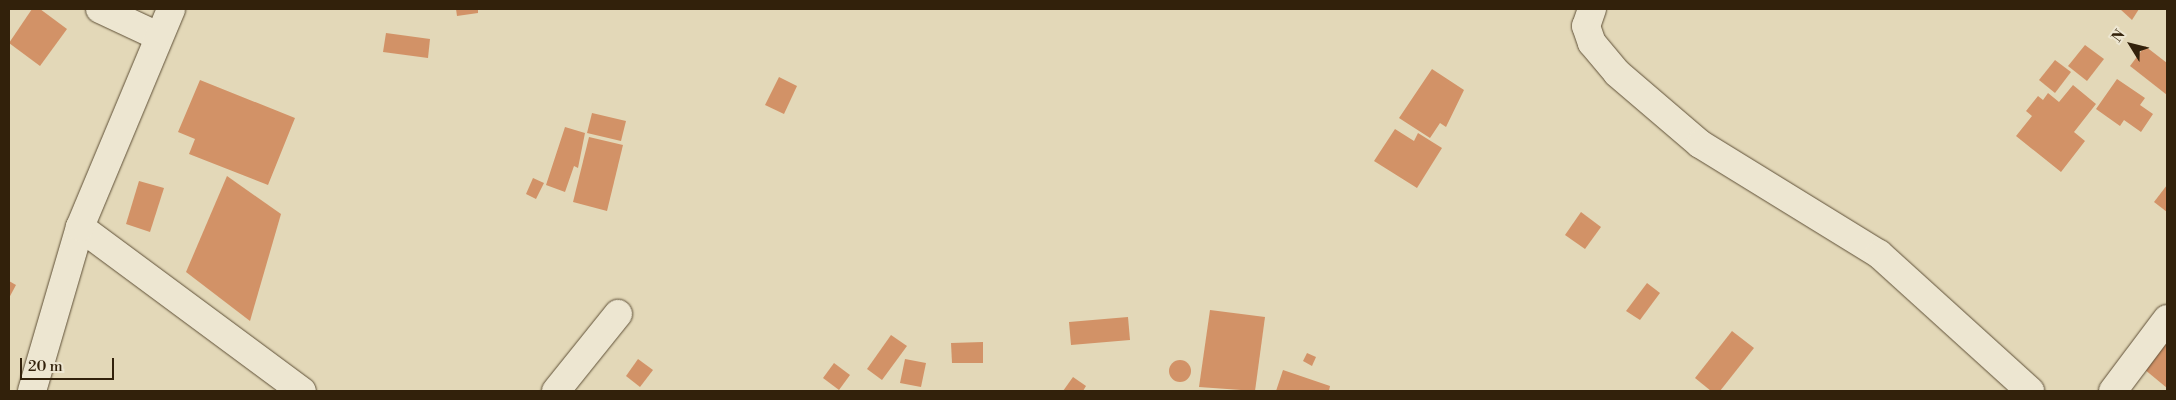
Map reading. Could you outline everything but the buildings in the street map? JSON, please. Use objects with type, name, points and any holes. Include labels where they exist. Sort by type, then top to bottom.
[{"type":"street","points":[[100,9],[158,36]]},
{"type":"street","points":[[32,391],[80,227],[158,36],[171,9]]},
{"type":"street","points":[[1592,9],[1586,26],[1592,43],[1617,73],[1700,144],[1879,254],[2030,391]]},
{"type":"street","points":[[80,227],[302,391]]},
{"type":"street","points":[[556,391],[618,314]]},
{"type":"street","points":[[2113,391],[2167,319]]}]
